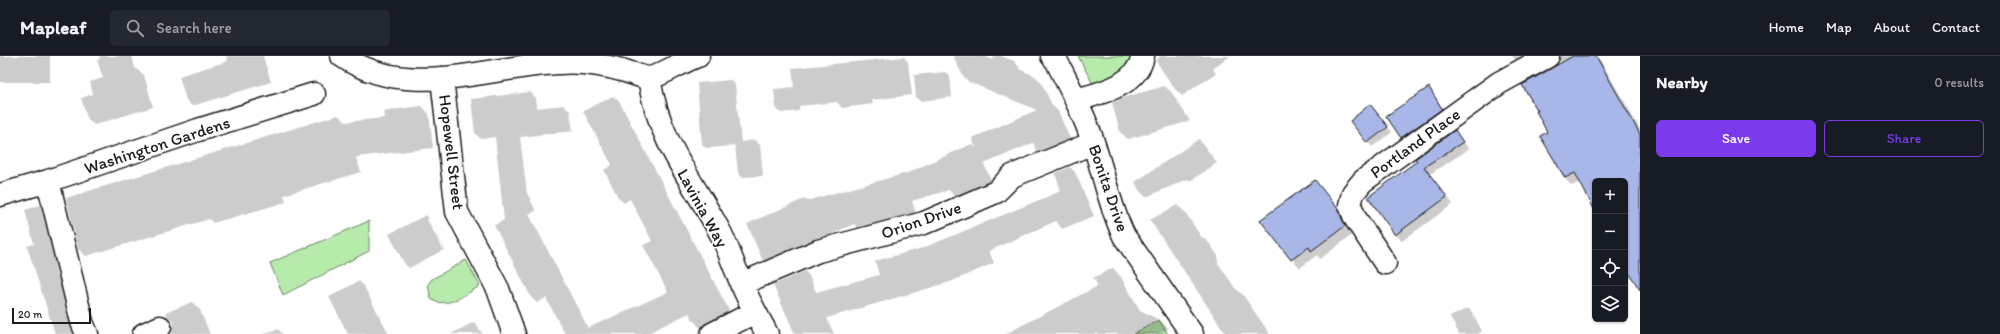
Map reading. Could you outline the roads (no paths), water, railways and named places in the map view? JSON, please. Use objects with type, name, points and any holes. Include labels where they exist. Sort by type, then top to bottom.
[{"type":"street","points":[[342,56],[358,66],[381,74],[407,79],[442,78],[559,62],[602,65],[649,78],[698,56]]},
{"type":"street","name":"Bonita Drive","points":[[1052,56],[1076,100],[1094,143],[1115,218],[1124,236],[1192,334]]},
{"type":"street","points":[[1076,100],[1104,92],[1129,79],[1139,69],[1143,56]]},
{"type":"street","name":"Portland Place","points":[[1385,263],[1355,218],[1350,205],[1353,194],[1363,181],[1499,83],[1548,56]]},
{"type":"street","name":"Hopewell Street","points":[[442,78],[457,212],[498,289],[514,334]]},
{"type":"street","name":"Lavinia Way","points":[[649,78],[652,101],[661,129],[679,165],[722,236],[741,284],[767,334]]},
{"type":"street","name":"Washington Gardens","points":[[0,195],[48,181],[198,130],[314,94]]},
{"type":"street","name":"Orion Drive","points":[[741,284],[818,251],[924,222],[996,192],[1012,176],[1094,143]]},
{"type":"street","points":[[48,181],[82,322],[87,334]]},
{"type":"street","points":[[712,334],[755,312]]}]
